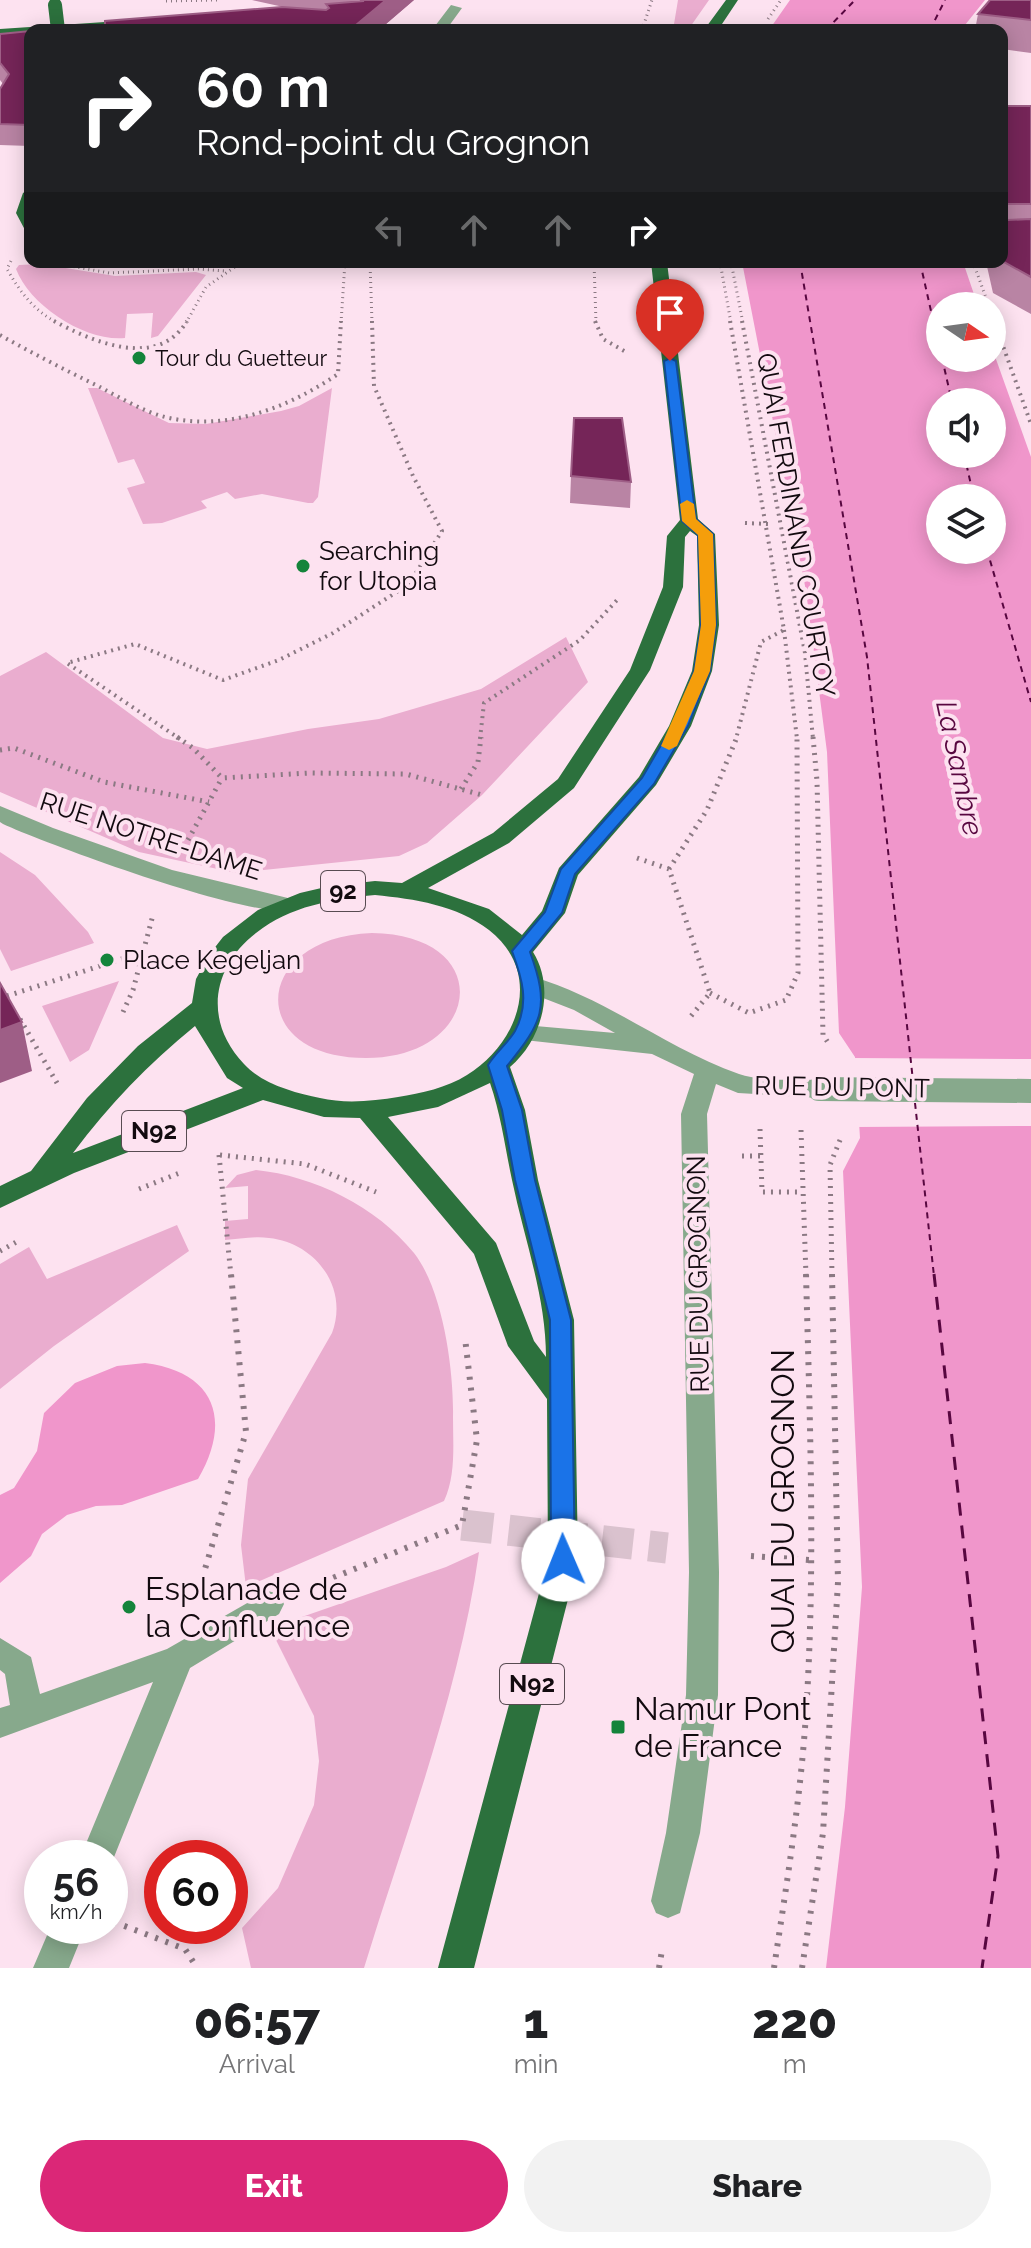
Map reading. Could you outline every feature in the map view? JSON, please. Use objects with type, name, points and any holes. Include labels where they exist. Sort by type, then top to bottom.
[{"type":"main road","points":[[715,24],[732,0]]},
{"type":"main road","points":[[54,3],[57,24]]},
{"type":"main road","points":[[133,24],[150,23]]},
{"type":"main road","points":[[0,33],[24,31]]},
{"type":"main road","points":[[408,890],[444,867],[501,838],[566,783],[640,670],[673,587],[683,529],[660,268]]},
{"type":"main road","points":[[204,1006],[208,1029],[220,1052],[238,1072],[264,1089],[312,1106],[368,1111],[404,1107],[440,1098],[471,1084],[497,1065],[524,1033],[532,1009],[533,985],[521,951],[553,913],[567,873],[648,780],[680,726],[702,671],[709,625],[706,534],[683,529]]},
{"type":"main road","name":"92","points":[[204,1006],[207,982],[225,949],[258,920],[316,896],[358,889],[408,890],[440,897],[482,915],[504,932],[521,951]]},
{"type":"main road","name":"N92","points":[[43,1173],[96,1104],[147,1052],[204,1006]]},
{"type":"main road","name":"N92","points":[[456,1968],[563,1560],[560,1320],[525,1180],[512,1110],[497,1065]]},
{"type":"main road","name":"N92","points":[[0,1198],[43,1173],[129,1139],[219,1110],[264,1089]]},
{"type":"main road","points":[[368,1111],[486,1250],[522,1346],[559,1394]]},
{"type":"street","points":[[444,24],[456,8]]},
{"type":"street","name":"RUE NOTRE-DAME","points":[[0,813],[20,824],[132,865],[231,896],[288,905]]},
{"type":"street","name":"RUE DU PONT","points":[[533,985],[583,1004],[662,1049],[738,1084],[819,1089],[1031,1091]]},
{"type":"street","name":"RUE DU PONT","points":[[524,1033],[607,1040],[662,1049]]},
{"type":"street","name":"RUE DU GROGNON","points":[[668,1901],[683,1833],[702,1695],[704,1572],[694,1114],[708,1070]]},
{"type":"street","points":[[0,1652],[20,1667],[14,1717],[178,1659],[268,1604]]},
{"type":"street","points":[[104,1840],[178,1659]]},
{"type":"street","points":[[51,1968],[61,1944]]},
{"type":"path","points":[[166,1],[215,0]]},
{"type":"path","points":[[644,24],[652,0]]},
{"type":"path","points":[[24,226],[0,229],[11,261],[7,269],[12,278],[41,313],[125,350],[152,349],[173,341],[188,320],[204,287],[232,268]]},
{"type":"path","points":[[81,268],[109,273],[198,269],[227,271]]},
{"type":"path","points":[[0,335],[80,378],[164,417],[214,420],[265,412],[298,401],[338,374],[345,268]]},
{"type":"path","points":[[370,268],[374,386],[413,476],[442,531],[409,584],[333,633],[279,660],[223,680],[135,644],[67,663],[193,748],[222,778],[309,773],[406,774],[482,795]]},
{"type":"path","points":[[594,268],[594,320],[598,335],[614,349],[670,361]]},
{"type":"path","name":"QUAI FERDINAND COURTOY","points":[[732,268],[805,653],[817,781],[823,1035]]},
{"type":"path","points":[[975,268],[984,292]]},
{"type":"path","points":[[1006,355],[1031,424]]},
{"type":"path","points":[[461,789],[478,762],[484,703],[580,640],[683,529]]},
{"type":"path","points":[[633,857],[669,869],[710,993],[749,1013],[786,1000],[798,973],[800,787],[791,666],[784,630]]},
{"type":"path","points":[[0,750],[14,748],[104,782],[209,802]]},
{"type":"path","points":[[184,850],[222,778]]},
{"type":"path","points":[[121,1015],[133,990],[156,906]]},
{"type":"path","points":[[7,996],[143,952]]},
{"type":"path","points":[[0,983],[61,1090]]},
{"type":"path","points":[[690,1017],[710,993]]},
{"type":"path","points":[[759,1087],[762,1192],[802,1192]]},
{"type":"path","name":"QUAI DU GROGNON","points":[[774,1968],[790,1865],[807,1693],[810,1504],[801,1129]]},
{"type":"path","points":[[802,1968],[823,1833],[838,1582],[837,1397],[830,1165],[843,1132]]},
{"type":"path","points":[[178,1659],[246,1432],[219,1155],[305,1164],[381,1194]]},
{"type":"path","points":[[741,1156],[761,1156]]},
{"type":"path","points":[[128,1193],[171,1177]]},
{"type":"path","points":[[0,1251],[28,1235]]},
{"type":"path","points":[[268,1604],[462,1525],[477,1440],[463,1325]]},
{"type":"path","points":[[128,1927],[185,1949],[197,1968]]},
{"type":"shaded area","points":[[678,0],[709,0],[692,24],[674,24]]},
{"type":"shaded area","points":[[24,265],[24,268],[66,268],[115,276],[196,272],[206,275],[158,336],[151,338],[153,313],[127,314],[125,338],[110,338],[77,328],[46,308],[23,283],[16,269]]},
{"type":"shaded area","points":[[88,388],[97,388],[169,423],[206,424],[299,406],[332,388],[318,497],[313,503],[262,494],[235,499],[227,492],[201,501],[207,508],[162,523],[143,524],[127,488],[145,483],[134,459],[118,463]]},
{"type":"shaded area","points":[[566,637],[588,682],[482,795],[427,843],[399,856],[236,873],[139,852],[0,792],[0,676],[46,652],[163,738],[207,749],[379,719],[481,689]]},
{"type":"shaded area","points":[[0,852],[35,875],[88,932],[94,943],[11,971],[0,949]]},
{"type":"shaded area","points":[[372,933],[413,939],[441,953],[456,973],[460,996],[452,1019],[434,1039],[405,1053],[366,1058],[326,1053],[299,1039],[283,1020],[278,997],[285,974],[303,954],[332,940]]},
{"type":"shaded area","points":[[119,981],[89,1050],[70,1062],[42,1006]]},
{"type":"shaded area","points":[[256,1170],[300,1179],[342,1196],[381,1221],[414,1253],[432,1288],[445,1331],[453,1398],[453,1449],[452,1470],[444,1501],[246,1587],[241,1545],[248,1479],[332,1333],[336,1316],[332,1284],[314,1258],[301,1249],[269,1238],[225,1240],[225,1221],[248,1219],[248,1186],[225,1188],[237,1175]]},
{"type":"shaded area","points":[[177,1225],[189,1251],[54,1346],[0,1389],[0,1264],[29,1247],[47,1279]]},
{"type":"shaded area","points":[[479,1552],[445,1710],[364,1968],[251,1968],[246,1944],[248,1921],[278,1888],[314,1805],[319,1761],[314,1716],[270,1628],[446,1567]]},
{"type":"water","points":[[790,0],[985,0],[966,24],[773,24]]},
{"type":"water","name":"La Sambre","points":[[743,268],[965,268],[973,292],[926,292],[926,372],[1001,372],[1031,457],[1031,1968],[826,1968],[845,1807],[862,1587],[843,1171],[860,1138],[855,1057],[839,1033],[827,752],[806,591]]},
{"type":"water","points":[[145,1363],[169,1368],[188,1377],[202,1388],[211,1403],[215,1419],[214,1438],[198,1479],[122,1505],[96,1506],[67,1515],[42,1534],[31,1556],[0,1583],[0,1495],[14,1488],[37,1451],[44,1413],[75,1383],[117,1366]]},
{"type":"pier","points":[[851,1058],[1031,1059],[1031,1126],[855,1127]]},
{"type":"building","points":[[360,0],[386,0],[357,24],[105,24],[105,21],[282,7],[326,10],[329,8],[326,4],[364,1]]},
{"type":"building","points":[[990,0],[1031,0],[1031,20],[978,14]]},
{"type":"building","points":[[24,32],[24,125],[0,124],[0,89],[9,74],[0,63],[0,34]]},
{"type":"building","points":[[1008,106],[1031,106],[1031,204],[1008,204]]},
{"type":"building","points":[[1031,219],[1031,277],[1008,264],[1008,220]]},
{"type":"building","points":[[574,418],[622,418],[631,482],[571,476]]},
{"type":"building","points":[[0,983],[22,1022],[0,1030]]},
{"type":"ferry route","points":[[832,24],[855,0]]},
{"type":"ferry route","points":[[933,24],[945,0]]},
{"type":"ferry route","points":[[801,268],[867,657],[913,1081]]},
{"type":"ferry route","points":[[921,268],[927,292]]},
{"type":"ferry route","points":[[945,372],[949,388]]},
{"type":"ferry route","points":[[967,468],[971,484]]},
{"type":"ferry route","points":[[991,564],[1031,702]]},
{"type":"ferry route","points":[[915,1103],[934,1276]]},
{"type":"ferry route","points":[[934,1274],[998,1856],[982,1968]]},
{"type":"tunnel","points":[[462,1525],[667,1548]]},
{"type":"slow traffic","points":[[669,746],[702,671],[709,625],[706,534],[689,521],[687,504]]},
{"type":"place","name":"Tour du Guetteur","points":[[139,358]]},
{"type":"place","name":"Searching for Utopia","points":[[303,566]]},
{"type":"place","name":"Place Kegeljan","points":[[107,960]]},
{"type":"place","name":"Esplanade de la Confluence","points":[[129,1607]]},
{"type":"place","name":"Namur Pont de France","points":[[618,1727]]},
{"type":"route","points":[[563,1560],[560,1320],[525,1180],[512,1110],[497,1065],[524,1033],[532,1009],[531,974],[521,951],[553,913],[567,873],[648,780],[680,726],[702,671],[709,625],[706,534],[689,521],[670,361]]}]
